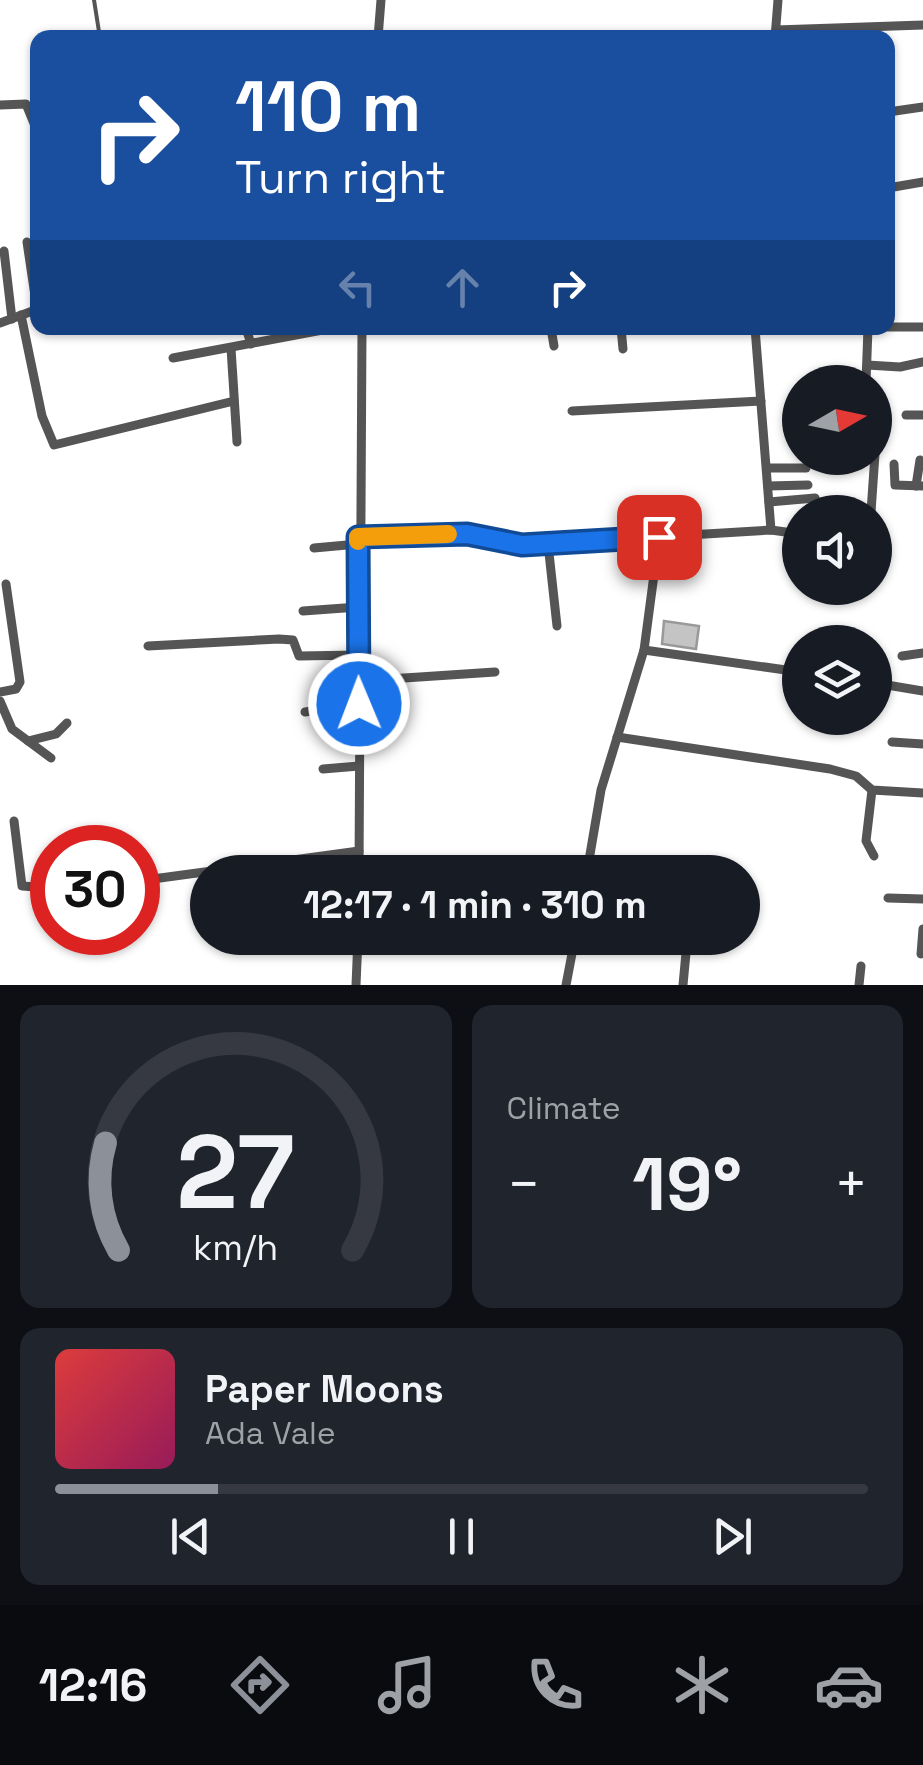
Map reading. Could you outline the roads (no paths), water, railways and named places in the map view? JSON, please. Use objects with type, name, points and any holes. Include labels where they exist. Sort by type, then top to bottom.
[{"type":"street","points":[[379,30],[381,0]]},
{"type":"street","points":[[776,30],[778,0]]},
{"type":"street","points":[[841,30],[923,25]]},
{"type":"street","points":[[0,106],[26,104],[30,114]]},
{"type":"street","points":[[895,111],[923,107]]},
{"type":"street","points":[[895,187],[923,182]]},
{"type":"street","points":[[27,242],[30,262]]},
{"type":"street","points":[[4,250],[16,317],[42,416],[54,445],[234,401]]},
{"type":"street","points":[[0,323],[30,312]]},
{"type":"street","points":[[895,326],[923,328]]},
{"type":"street","points":[[248,335],[251,344]]},
{"type":"street","points":[[173,358],[297,335]]},
{"type":"street","points":[[359,855],[362,335]]},
{"type":"street","points":[[552,335],[554,346]]},
{"type":"street","points":[[622,335],[623,350]]},
{"type":"street","points":[[756,335],[771,530]]},
{"type":"street","points":[[867,365],[868,335]]},
{"type":"street","points":[[231,348],[237,442]]},
{"type":"street","points":[[892,367],[923,362]]},
{"type":"street","points":[[572,411],[761,401]]},
{"type":"street","points":[[906,415],[923,414]]},
{"type":"street","points":[[894,464],[895,486],[920,486],[920,460]]},
{"type":"street","points":[[768,468],[782,468]]},
{"type":"street","points":[[768,486],[808,485]]},
{"type":"street","points":[[769,502],[782,501]]},
{"type":"street","points":[[314,548],[467,534],[522,545],[782,532]]},
{"type":"street","points":[[589,855],[601,790],[644,650],[659,537]]},
{"type":"street","points":[[548,544],[557,626]]},
{"type":"street","points":[[0,692],[16,689],[20,682],[6,584]]},
{"type":"street","points":[[303,611],[358,606]]},
{"type":"street","points":[[148,646],[279,639],[293,640],[299,656],[358,655]]},
{"type":"street","points":[[644,650],[782,669]]},
{"type":"street","points":[[902,656],[923,653]]},
{"type":"street","points":[[359,681],[495,672]]},
{"type":"street","points":[[892,686],[923,690]]},
{"type":"street","points":[[0,701],[12,729],[50,758]]},
{"type":"street","points":[[305,712],[359,704]]},
{"type":"street","points":[[28,741],[56,734],[67,724]]},
{"type":"street","points":[[617,737],[830,769],[856,776],[872,790],[923,793]]},
{"type":"street","points":[[892,742],[923,744]]},
{"type":"street","points":[[323,769],[359,766]]},
{"type":"street","points":[[872,790],[866,841],[874,856]]},
{"type":"street","points":[[14,821],[20,880],[30,889]]},
{"type":"street","points":[[333,855],[359,850]]},
{"type":"street","points":[[160,879],[190,876]]},
{"type":"street","points":[[888,898],[923,899]]},
{"type":"street","points":[[921,954],[923,928]]},
{"type":"street","points":[[356,985],[357,955]]},
{"type":"street","points":[[566,985],[572,955]]},
{"type":"street","points":[[683,985],[686,955]]},
{"type":"street","points":[[859,985],[862,966]]},
{"type":"lane","points":[[94,0],[99,30]]}]
